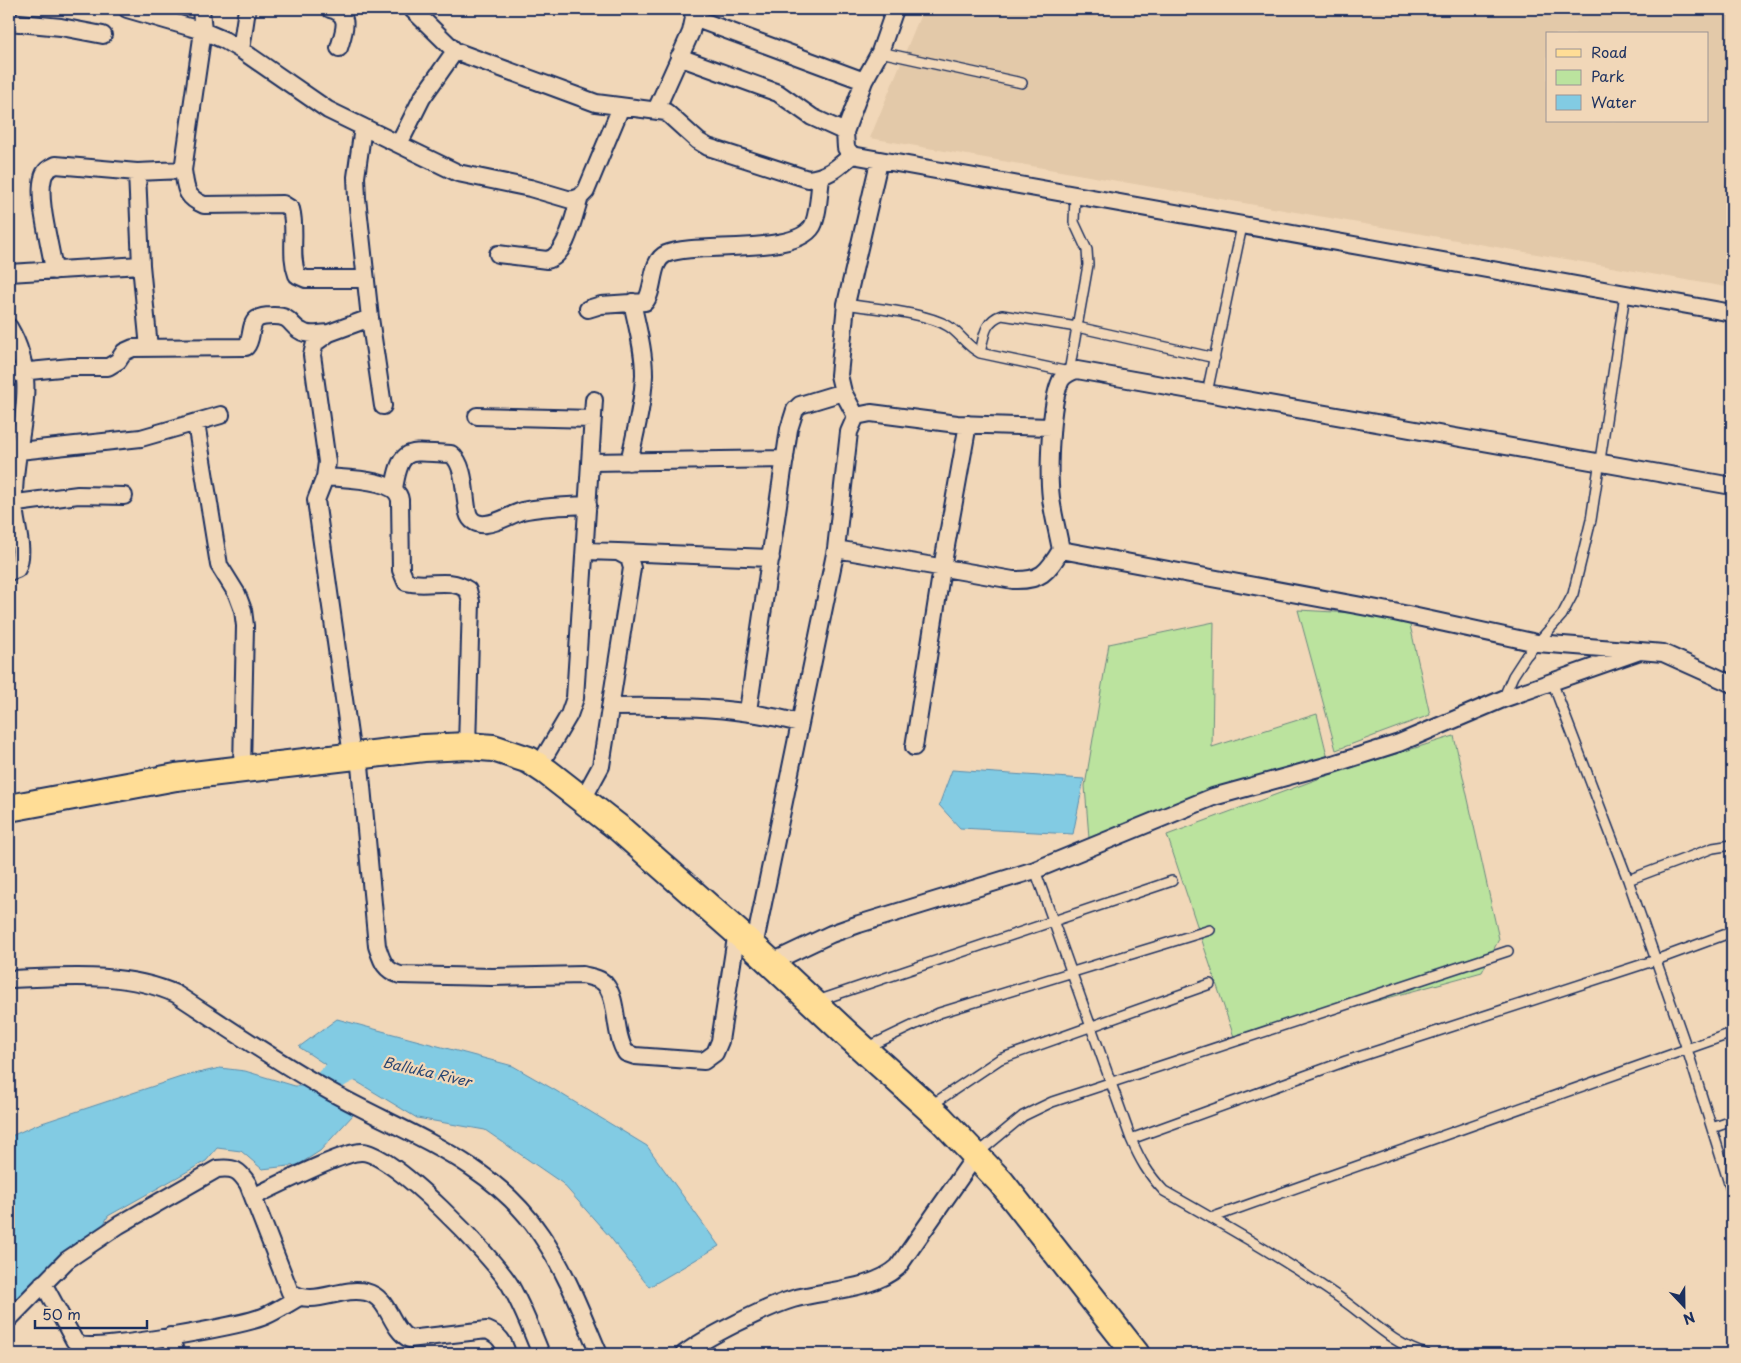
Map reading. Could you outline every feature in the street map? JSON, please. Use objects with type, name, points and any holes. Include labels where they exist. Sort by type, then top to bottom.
[{"type":"main road","points":[[9,808],[176,777],[424,748],[467,746],[493,748],[529,760],[583,799],[754,947],[928,1108],[976,1155],[1022,1208],[1136,1354]]},
{"type":"street","points":[[126,9],[204,31],[241,50],[328,110],[458,173],[521,186],[571,200],[580,197]]},
{"type":"street","points":[[201,9],[204,31],[183,170],[186,189],[192,200],[204,205],[283,204],[291,209],[294,220],[293,265],[297,275],[306,280],[366,279]]},
{"type":"street","points":[[241,50],[247,9]]},
{"type":"street","points":[[330,9],[337,10],[344,16],[346,25],[339,48]]},
{"type":"street","points":[[412,9],[455,51],[596,103],[656,110],[676,119],[698,141],[722,153],[808,178],[821,178],[831,174],[852,155]]},
{"type":"street","points":[[895,9],[880,52],[864,81],[844,132],[846,148],[852,155],[879,162],[1732,313]]},
{"type":"street","points":[[656,110],[679,57],[693,14],[864,81]]},
{"type":"street","points":[[9,22],[61,27],[103,36]]},
{"type":"street","points":[[399,144],[422,98],[455,51]]},
{"type":"street","points":[[679,57],[778,93],[812,118],[844,132]]},
{"type":"street","points":[[498,254],[547,260],[555,257],[563,246],[580,197],[586,191],[621,107]]},
{"type":"street","points":[[363,127],[356,177],[370,318],[383,406]]},
{"type":"street","points":[[856,416],[843,392],[839,375],[846,304],[879,162]]},
{"type":"street","points":[[54,271],[44,220],[42,179],[47,170],[56,165],[137,172],[183,170]]},
{"type":"street","points":[[137,172],[141,264],[149,348]]},
{"type":"street","points":[[588,308],[647,300],[658,264],[666,254],[680,251],[755,246],[800,238],[814,224],[821,178]]},
{"type":"street","points":[[9,273],[141,264]]},
{"type":"street","points":[[629,462],[639,415],[644,375],[642,351],[632,302]]},
{"type":"street","points":[[16,373],[71,367],[108,366],[118,361],[124,352],[133,348],[236,349],[246,347],[251,341],[252,327],[256,320],[265,316],[283,316],[291,320],[298,330],[307,334],[329,333]]},
{"type":"street","points":[[370,318],[329,333],[315,343],[312,355],[327,462],[325,476],[316,500],[356,755],[377,946],[382,963],[389,972],[400,975],[492,978],[583,975],[595,978],[604,983],[610,993],[618,1038],[626,1053],[635,1056],[704,1060],[715,1053],[754,947],[836,549],[849,432],[856,416]]},
{"type":"street","points":[[9,327],[21,353],[16,373],[26,413],[11,504],[22,558],[17,569],[9,572]]},
{"type":"street","points":[[836,549],[1028,581],[1042,575],[1049,569],[1061,550],[1051,497],[1051,427],[1062,379],[1069,372],[1077,370],[1732,486]]},
{"type":"street","points":[[748,711],[785,459],[795,410],[807,401],[843,392]]},
{"type":"street","points":[[539,766],[570,715],[575,698],[594,400]]},
{"type":"street","points":[[856,416],[871,412],[968,424],[1051,427]]},
{"type":"street","points":[[19,451],[80,443],[118,442],[221,415]]},
{"type":"street","points":[[477,416],[594,419]]},
{"type":"street","points":[[196,423],[219,565],[237,594],[243,610],[245,626],[242,768]]},
{"type":"street","points":[[914,746],[942,568],[968,424]]},
{"type":"street","points":[[394,488],[397,466],[406,455],[414,453],[451,454],[455,457],[461,471],[468,515],[476,523],[486,524],[523,511],[588,505]]},
{"type":"street","points":[[591,462],[785,459]]},
{"type":"street","points":[[325,476],[384,484],[394,488],[399,494],[401,570],[406,582],[418,585],[456,582],[468,590],[471,602],[467,746]]},
{"type":"street","points":[[11,504],[78,495],[124,496]]},
{"type":"street","points":[[585,550],[770,558]]},
{"type":"street","points":[[1061,550],[1394,612],[1537,643],[1663,653],[1732,684]]},
{"type":"street","points":[[583,799],[601,766],[632,568],[629,558],[618,552]]},
{"type":"street","points":[[754,947],[831,934],[1035,870],[1213,797],[1333,764],[1399,743],[1503,700],[1640,652]]},
{"type":"street","points":[[610,707],[678,706],[748,711],[800,723]]},
{"type":"street","points":[[9,979],[82,976],[162,988],[176,994],[324,1088],[463,1160],[494,1182],[541,1234],[557,1262],[599,1354]]},
{"type":"street","points":[[253,1197],[350,1154],[361,1152],[372,1154],[385,1161],[451,1216],[509,1284],[541,1354]]},
{"type":"street","points":[[684,1354],[763,1311],[790,1300],[872,1282],[889,1276],[898,1267],[976,1155]]},
{"type":"street","points":[[9,1319],[67,1260],[119,1225],[217,1169],[232,1167],[241,1173],[253,1197],[285,1282],[290,1292],[298,1298],[309,1299],[350,1292],[365,1292],[374,1296],[385,1305],[395,1326],[401,1334],[409,1339],[488,1330],[502,1340],[507,1354]]},
{"type":"street","points":[[43,1283],[74,1340],[80,1345],[170,1336],[245,1322],[264,1316],[298,1298]]},
{"type":"street","points":[[170,1336],[176,1354]]},
{"type":"lane","points":[[880,52],[1022,83]]},
{"type":"lane","points":[[846,304],[932,319],[950,327],[968,347],[980,353],[1069,372],[1088,265],[1087,250],[1074,222],[1074,196]]},
{"type":"lane","points":[[1207,393],[1242,226]]},
{"type":"lane","points":[[1503,700],[1513,676],[1537,643],[1562,615],[1573,594],[1591,520],[1598,462],[1625,294]]},
{"type":"lane","points":[[980,353],[987,325],[993,318],[1002,315],[1077,327],[1215,358]]},
{"type":"lane","points":[[1553,684],[1628,880],[1687,1049],[1732,1193]]},
{"type":"lane","points":[[1628,880],[1713,848],[1732,845]]},
{"type":"lane","points":[[1035,870],[1131,1139],[1142,1164],[1164,1191],[1285,1261],[1341,1298],[1404,1351],[1426,1354]]},
{"type":"lane","points":[[814,1002],[1172,881]]},
{"type":"lane","points":[[863,1049],[939,1013],[1210,930]]},
{"type":"lane","points":[[1131,1139],[1346,1061],[1656,960],[1732,932]]},
{"type":"lane","points":[[976,1155],[1009,1126],[1038,1107],[1508,951]]},
{"type":"lane","points":[[928,1108],[1000,1059],[1210,984]]},
{"type":"lane","points":[[1211,1218],[1732,1033]]},
{"type":"lane","points":[[1712,1128],[1732,1121]]},
{"type":"shaded area","points":[[923,9],[1732,9],[1732,288],[870,138]]},
{"type":"green space","points":[[1298,610],[1408,616],[1430,715],[1336,750]]},
{"type":"green space","points":[[1214,622],[1212,747],[1317,714],[1328,759],[1129,832],[1089,838],[1085,786],[1109,644]]},
{"type":"green space","points":[[1454,736],[1499,939],[1482,972],[1235,1040],[1167,835],[1334,773]]},
{"type":"water","points":[[952,770],[1084,779],[1073,834],[960,828],[939,805]]},
{"type":"water","points":[[337,1019],[513,1066],[553,1089],[647,1146],[719,1246],[649,1287],[610,1237],[562,1183],[485,1130],[417,1118],[332,1069],[299,1047]]},
{"type":"water","points":[[220,1068],[245,1071],[295,1086],[311,1086],[353,1115],[320,1151],[298,1165],[262,1169],[241,1151],[217,1148],[206,1161],[108,1216],[98,1236],[9,1312],[9,1137],[36,1125],[181,1077]]},
{"type":"waterway","name":"Balluka River","points":[[306,1111],[330,1080],[340,1072],[375,1061]]}]
